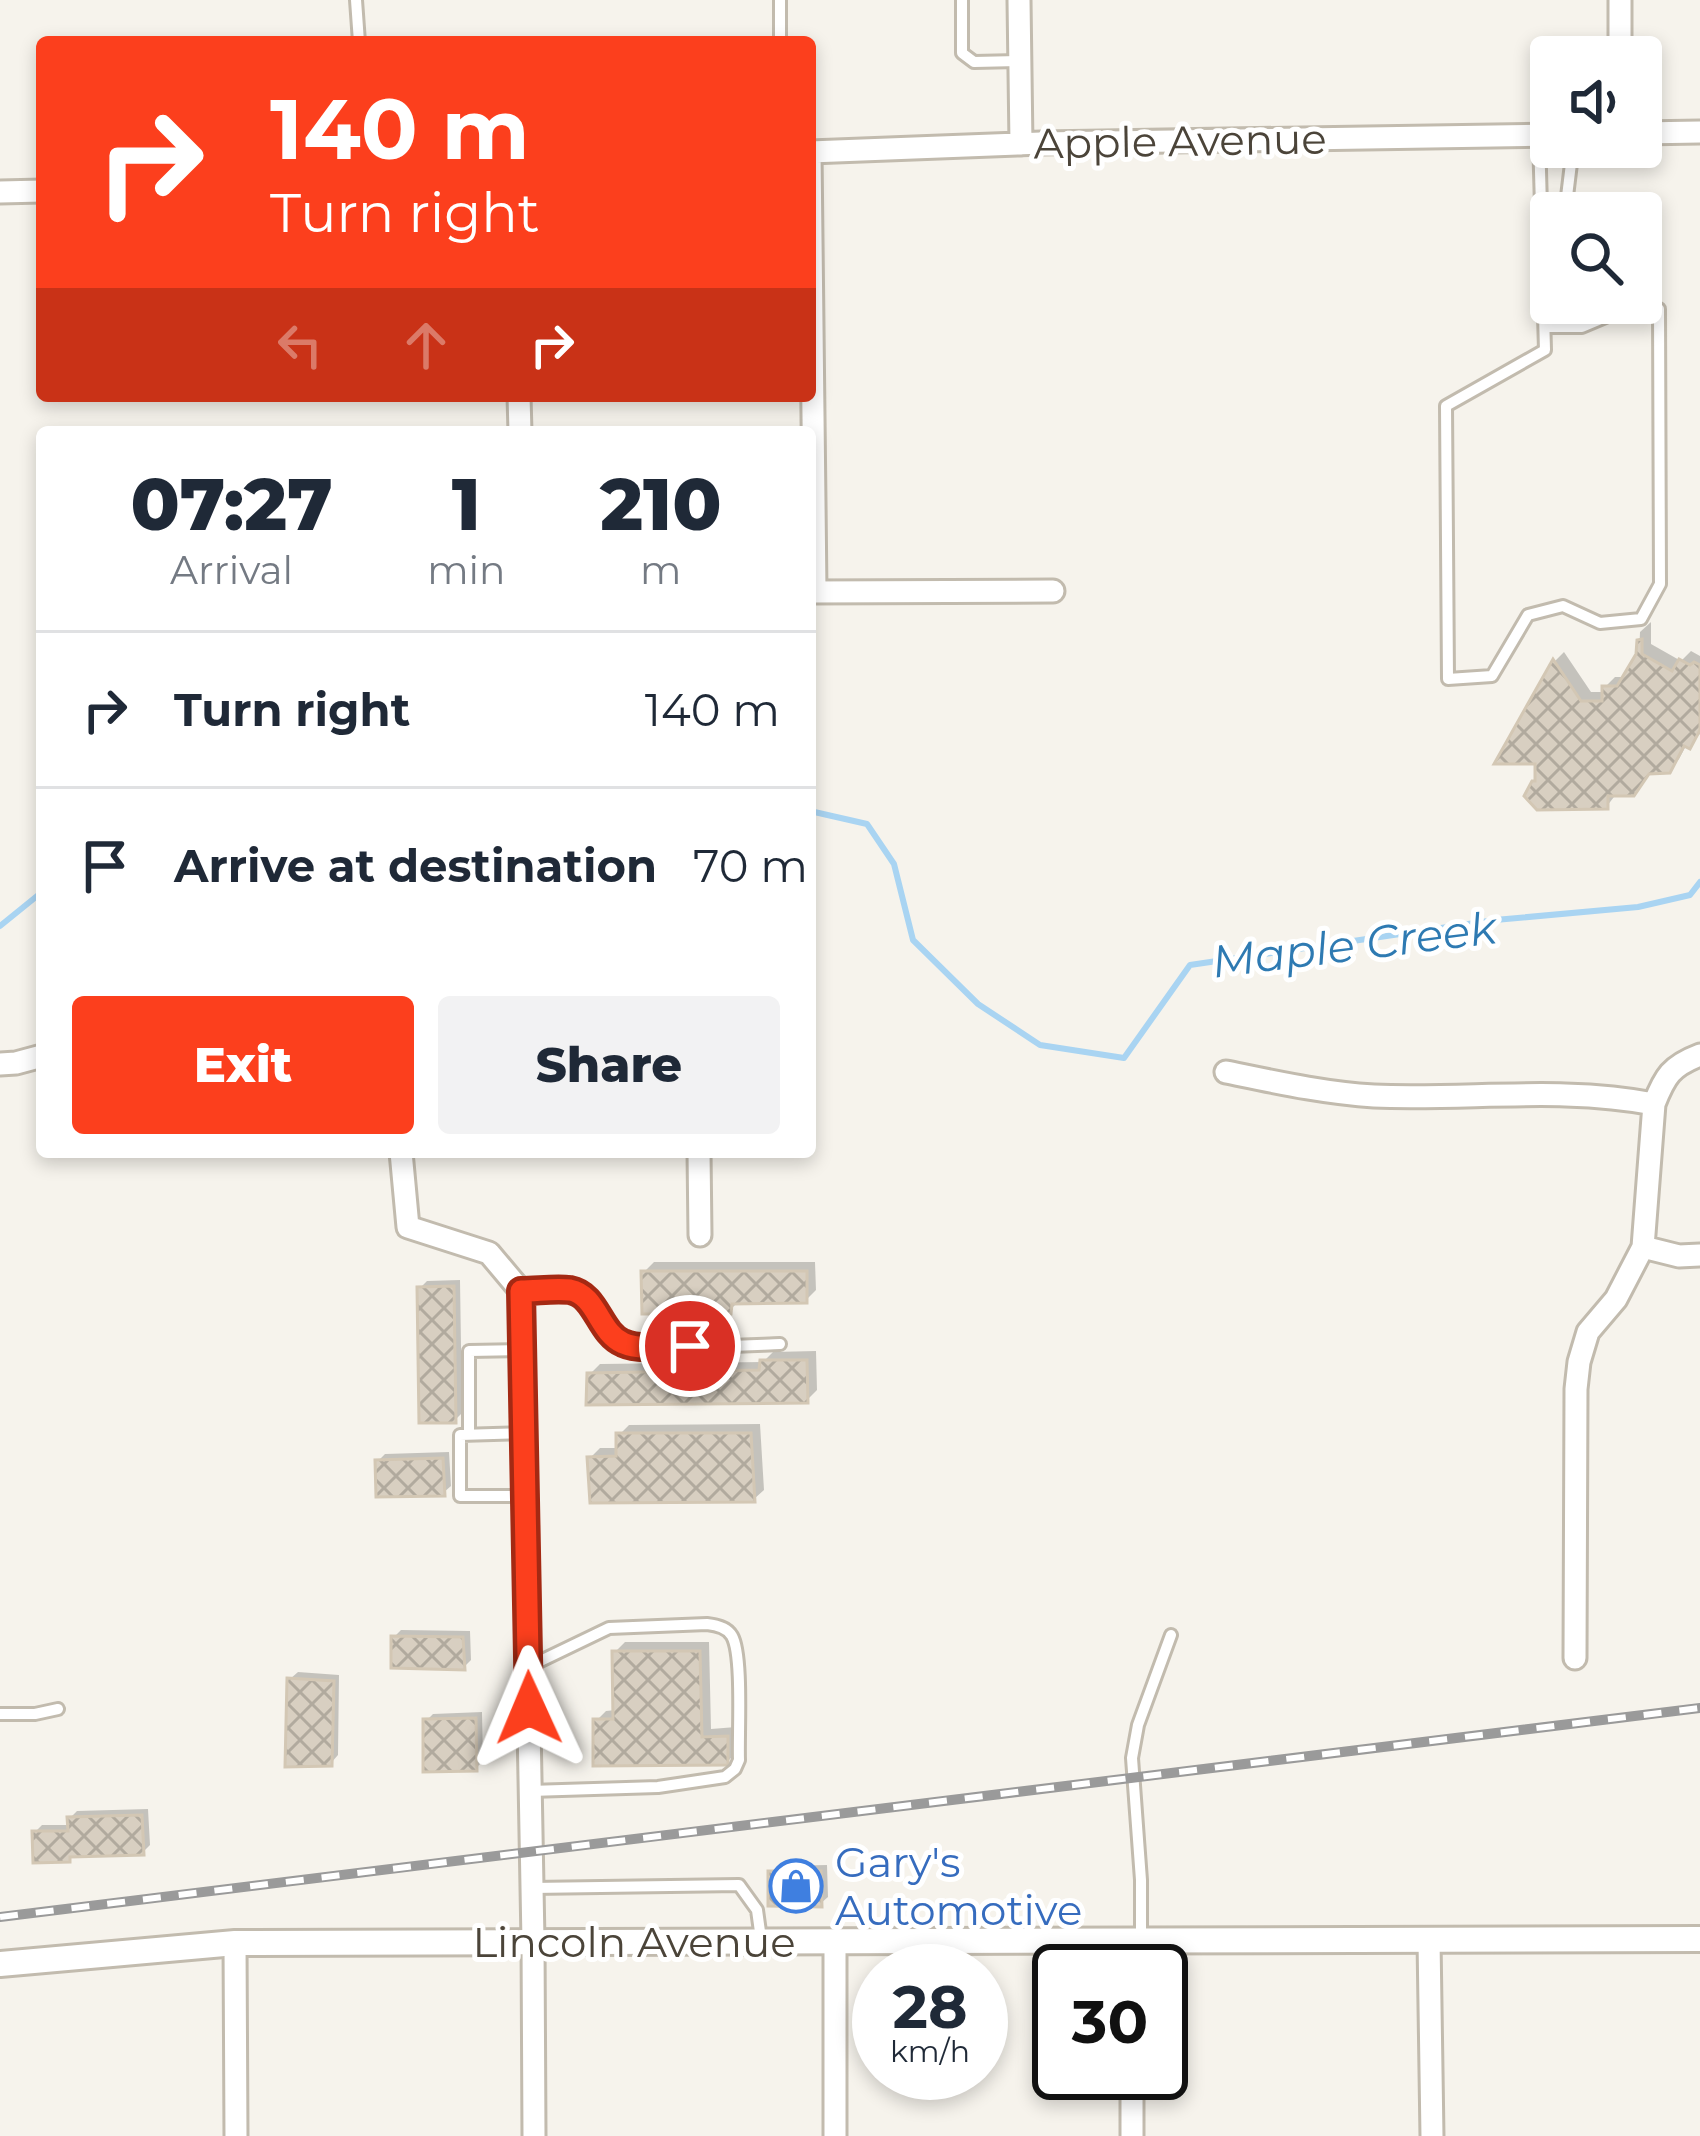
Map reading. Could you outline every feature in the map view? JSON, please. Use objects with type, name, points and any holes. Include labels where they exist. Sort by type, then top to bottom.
[{"type":"street","points":[[1019,0],[1021,144]]},
{"type":"street","points":[[1620,0],[1620,36]]},
{"type":"street","points":[[1662,133],[1700,132]]},
{"type":"street","name":"Apple Avenue","points":[[816,152],[1530,135]]},
{"type":"street","points":[[0,192],[36,191]]},
{"type":"street","points":[[816,592],[1053,591]]},
{"type":"street","points":[[1575,1658],[1579,1362],[1588,1332],[1616,1300],[1642,1247],[1654,1104],[1662,1083],[1672,1069],[1700,1055]]},
{"type":"street","points":[[0,1064],[36,1056]]},
{"type":"street","points":[[1226,1072],[1373,1096],[1613,1096],[1654,1104]]},
{"type":"street","points":[[402,1158],[408,1227],[490,1253],[521,1291],[534,2136]]},
{"type":"street","points":[[699,1158],[700,1235]]},
{"type":"street","points":[[1642,1247],[1679,1256],[1700,1255]]},
{"type":"street","name":"Lincoln Avenue","points":[[0,1964],[235,1943],[1700,1939]]},
{"type":"street","points":[[1429,1940],[1432,2136]]},
{"type":"street","points":[[235,1943],[236,2136]]},
{"type":"street","points":[[835,1943],[835,2136]]},
{"type":"street","points":[[1132,2100],[1132,2136]]},
{"type":"lane","points":[[356,0],[358,36]]},
{"type":"lane","points":[[779,0],[780,36]]},
{"type":"lane","points":[[962,0],[962,52],[974,62],[1020,61]]},
{"type":"lane","points":[[1546,324],[1545,350],[1445,406],[1448,679],[1492,676],[1528,615],[1563,606],[1600,623],[1641,619],[1660,584],[1659,309],[1620,311],[1582,327],[1546,327]]},
{"type":"lane","points":[[521,1291],[574,1290],[592,1304],[621,1343],[779,1344]]},
{"type":"lane","points":[[469,1434],[469,1351],[523,1350]]},
{"type":"lane","points":[[524,1432],[460,1435],[460,1496],[525,1496]]},
{"type":"lane","points":[[528,1667],[609,1628],[721,1626],[731,1634],[737,1656],[739,1760],[725,1777],[658,1787],[530,1791]]},
{"type":"lane","points":[[1136,1942],[1142,1880],[1132,1758],[1138,1725],[1171,1635]]},
{"type":"lane","points":[[0,1714],[35,1714],[58,1708]]},
{"type":"lane","points":[[532,1888],[739,1885],[757,1910],[762,1942]]},
{"type":"building","points":[[1642,639],[1642,654],[1672,671],[1679,659],[1700,665],[1700,730],[1690,749],[1684,746],[1670,773],[1649,774],[1634,796],[1608,796],[1608,809],[1537,810],[1524,796],[1535,781],[1535,764],[1494,764],[1553,659],[1581,701],[1602,701],[1602,686],[1617,686],[1636,654],[1637,640]]},
{"type":"building","points":[[641,1271],[807,1271],[807,1303],[732,1304],[731,1314],[642,1314]]},
{"type":"building","points":[[454,1286],[456,1423],[419,1423],[417,1287]]},
{"type":"building","points":[[760,1360],[807,1360],[808,1403],[586,1405],[587,1373],[759,1370]]},
{"type":"building","points":[[616,1433],[751,1433],[755,1502],[590,1503],[587,1457],[616,1456]]},
{"type":"building","points":[[443,1458],[445,1496],[376,1497],[375,1460]]},
{"type":"building","points":[[391,1636],[463,1637],[465,1670],[391,1668]]},
{"type":"building","points":[[612,1651],[700,1651],[702,1737],[728,1736],[728,1765],[593,1766],[593,1719],[613,1719]]},
{"type":"building","points":[[287,1678],[334,1681],[332,1766],[285,1767]]},
{"type":"building","points":[[476,1718],[477,1771],[423,1772],[423,1719]]},
{"type":"building","points":[[142,1815],[144,1855],[33,1863],[32,1831],[68,1831],[67,1817]]},
{"type":"building","points":[[768,1871],[821,1871],[822,1907],[768,1906]]},
{"type":"waterway","name":"Maple Creek","points":[[816,812],[867,824],[894,864],[913,940],[978,1004],[1040,1045],[1124,1058],[1190,965],[1495,920],[1638,907],[1690,895],[1700,882]]},
{"type":"waterway","name":"Maple Creek","points":[[0,926],[36,897]]},
{"type":"railway","points":[[0,1917],[1700,1708]]},
{"type":"place","name":"Gary's Automotive","points":[[796,1886]]},
{"type":"route","points":[[529,1708],[521,1291],[574,1290],[592,1304],[621,1343],[690,1346]]}]
